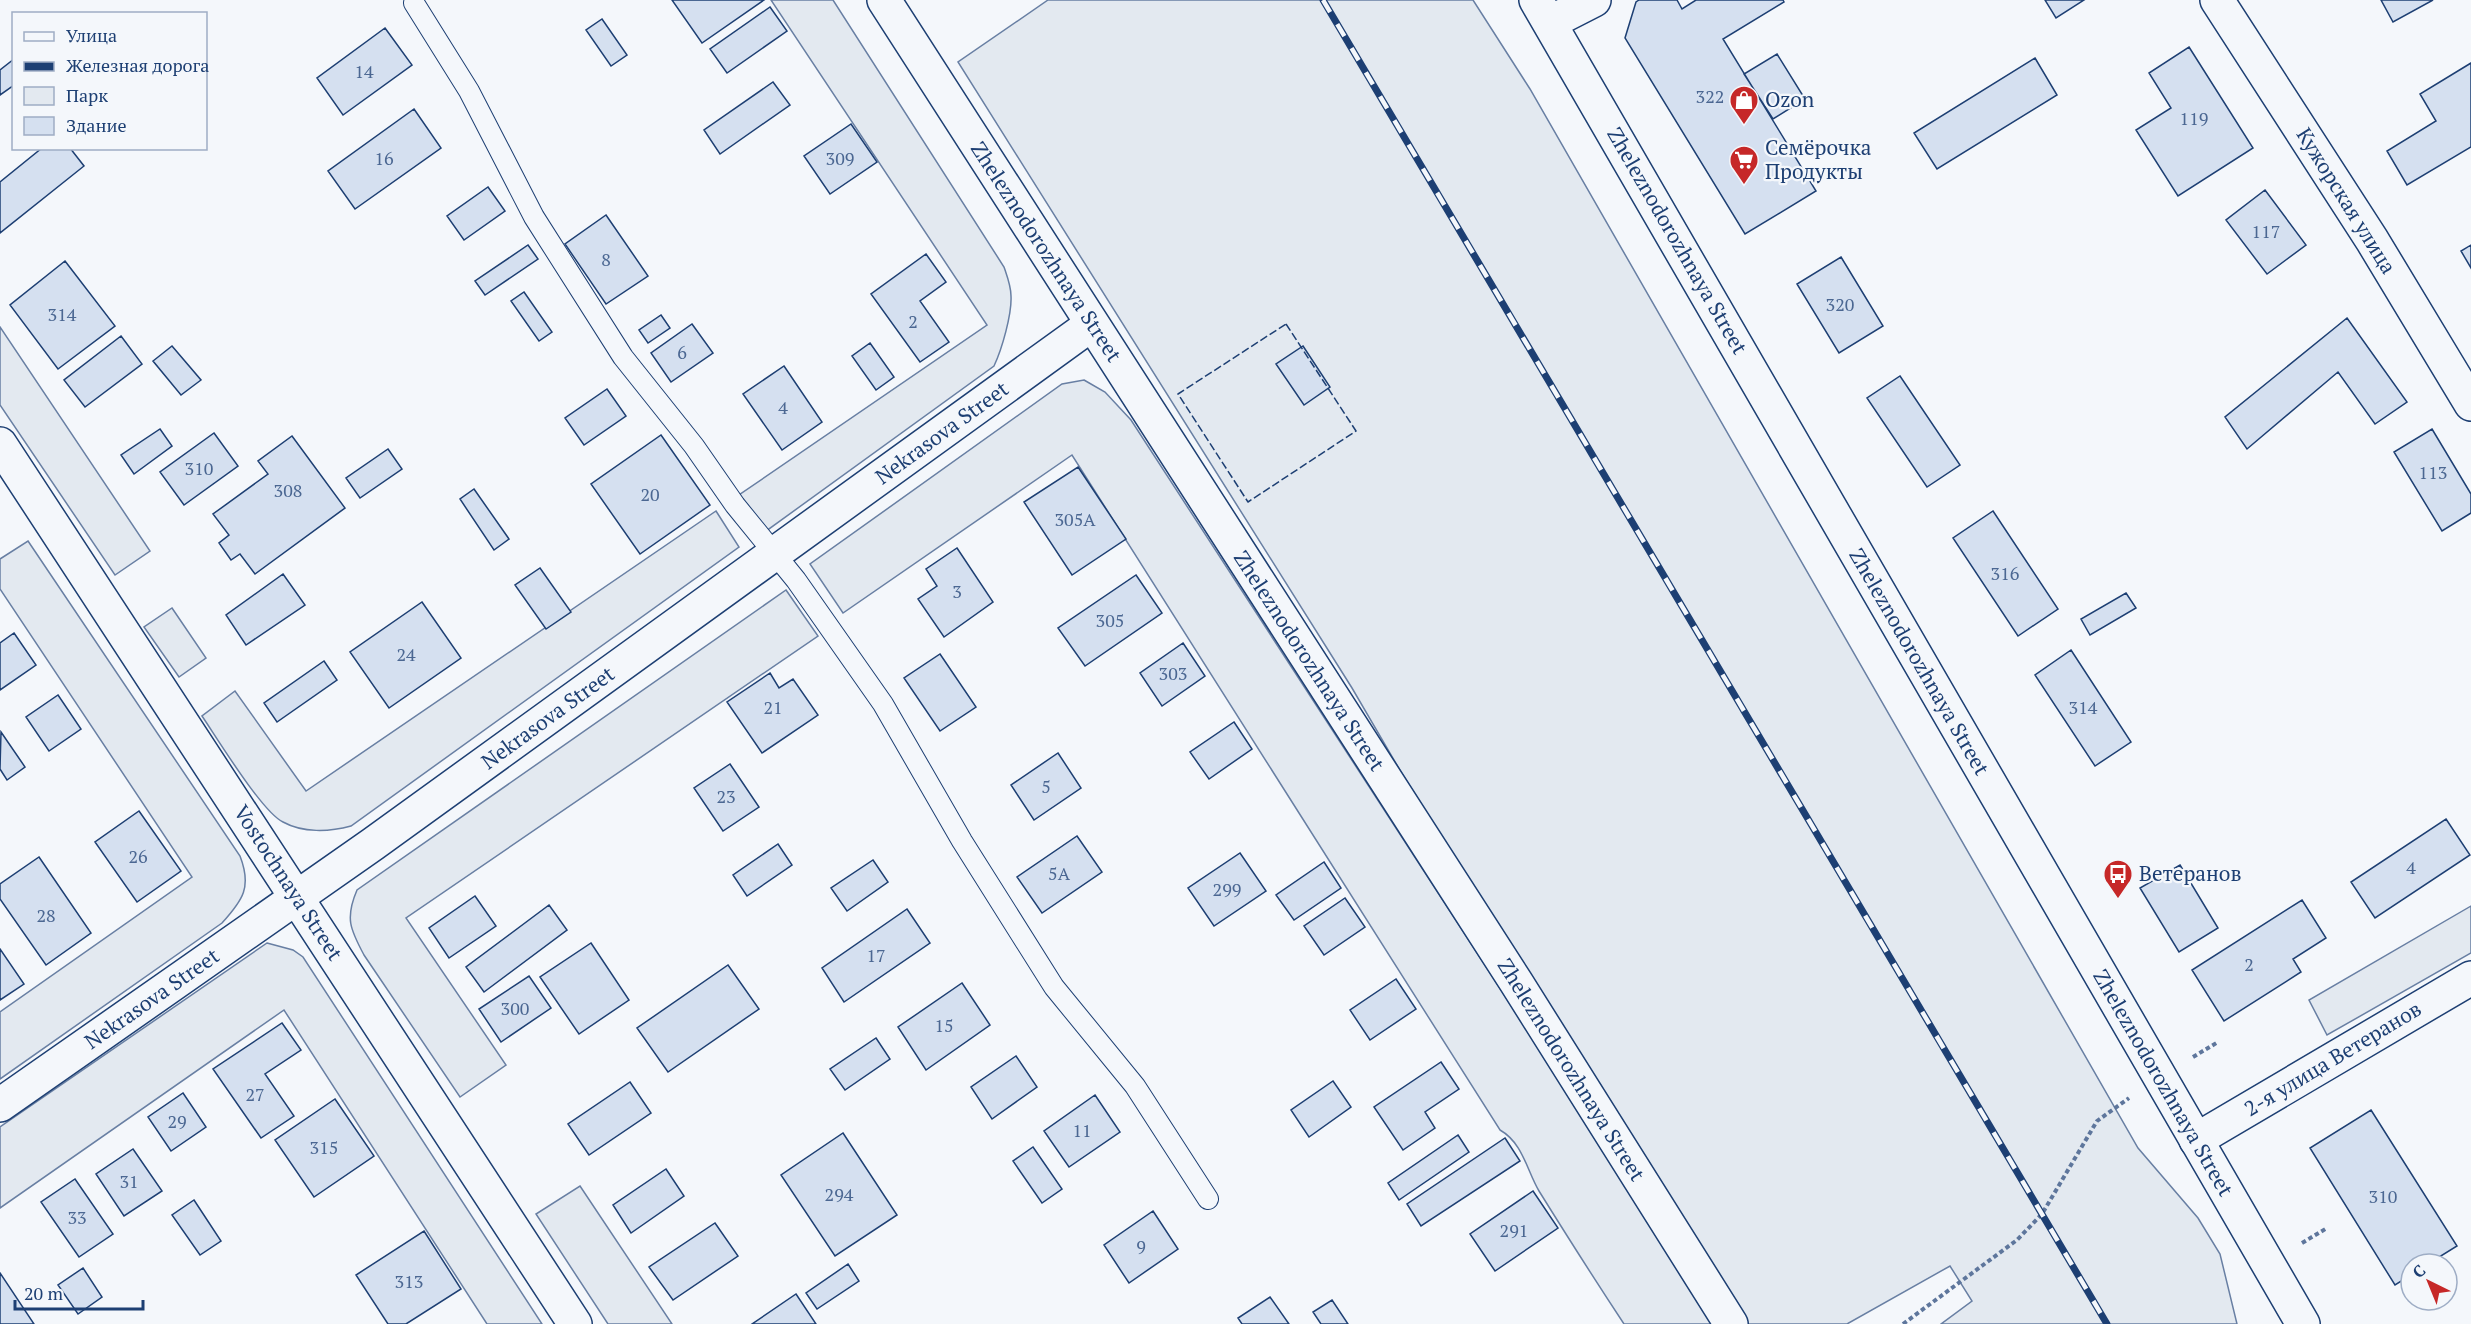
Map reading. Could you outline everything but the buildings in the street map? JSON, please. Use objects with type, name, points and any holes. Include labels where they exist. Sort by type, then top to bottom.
[{"type":"street","name":"Zheleznodorozhnaya Street","points":[[884,0],[1516,982],[1731,1324]]},
{"type":"street","points":[[1543,11],[1594,0]]},
{"type":"street","name":"Кужорская улица","points":[[2217,0],[2372,240],[2471,404]]},
{"type":"street","name":"Zheleznodorozhnaya Street","points":[[1543,11],[2303,1324]]},
{"type":"street","name":"Nekrasova Street","points":[[0,1105],[298,897],[775,555],[1092,324]]},
{"type":"street","name":"Vostochnaya Street","points":[[0,444],[575,1324]]},
{"type":"street","name":"2-я улица Ветеранов","points":[[2196,1140],[2471,978]]},
{"type":"lane","points":[[414,3],[469,91],[534,217],[623,357],[694,446],[735,506],[796,580],[883,704],[962,841],[1054,987],[1135,1086],[1208,1199]]},
{"type":"path","points":[[1903,1324],[2017,1240],[2042,1214],[2097,1121],[2158,1077],[2218,1042]]},
{"type":"green space","points":[[771,0],[833,0],[1004,267],[1009,281],[1011,303],[1006,331],[994,366],[762,534],[736,497],[987,325]]},
{"type":"green space","points":[[1048,0],[1473,0],[1530,89],[2138,1148],[2198,1218],[2220,1254],[2237,1324],[1941,1324],[1972,1301],[1950,1266],[1847,1324],[1748,1324],[1401,772],[1352,688],[958,62]]},
{"type":"green space","points":[[0,327],[150,551],[115,575],[0,405]]},
{"type":"green space","points":[[1084,380],[1105,392],[1131,420],[1718,1324],[1624,1324],[1539,1191],[1514,1142],[1500,1130],[1072,455],[843,613],[810,564],[1062,384]]},
{"type":"green space","points":[[716,511],[739,547],[351,826],[308,830],[283,822],[252,790],[202,716],[235,691],[306,791]]},
{"type":"green space","points":[[28,541],[240,856],[244,867],[245,885],[240,900],[222,923],[0,1079],[0,1012],[192,877],[0,589],[0,559]]},
{"type":"green space","points":[[786,590],[818,636],[406,918],[506,1065],[460,1097],[359,946],[352,930],[350,916],[357,890]]},
{"type":"green space","points":[[172,608],[206,658],[179,677],[144,627]]},
{"type":"green space","points":[[2471,906],[2471,953],[2327,1035],[2309,1000]]},
{"type":"green space","points":[[267,943],[293,950],[303,957],[542,1324],[487,1324],[284,1010],[0,1208],[0,1127]]},
{"type":"green space","points":[[580,1186],[672,1324],[608,1324],[536,1214]]},
{"type":"railway","points":[[1323,0],[2107,1324]]},
{"type":"fence","points":[[1286,324],[1356,431],[1248,502],[1178,394],[1286,324]]},
{"type":"place","name":"Ozon","points":[[1744,126]]},
{"type":"place","name":"Семёрочка Продукты","points":[[1744,186]]},
{"type":"place","name":"Ветеранов","points":[[2118,900]]}]
